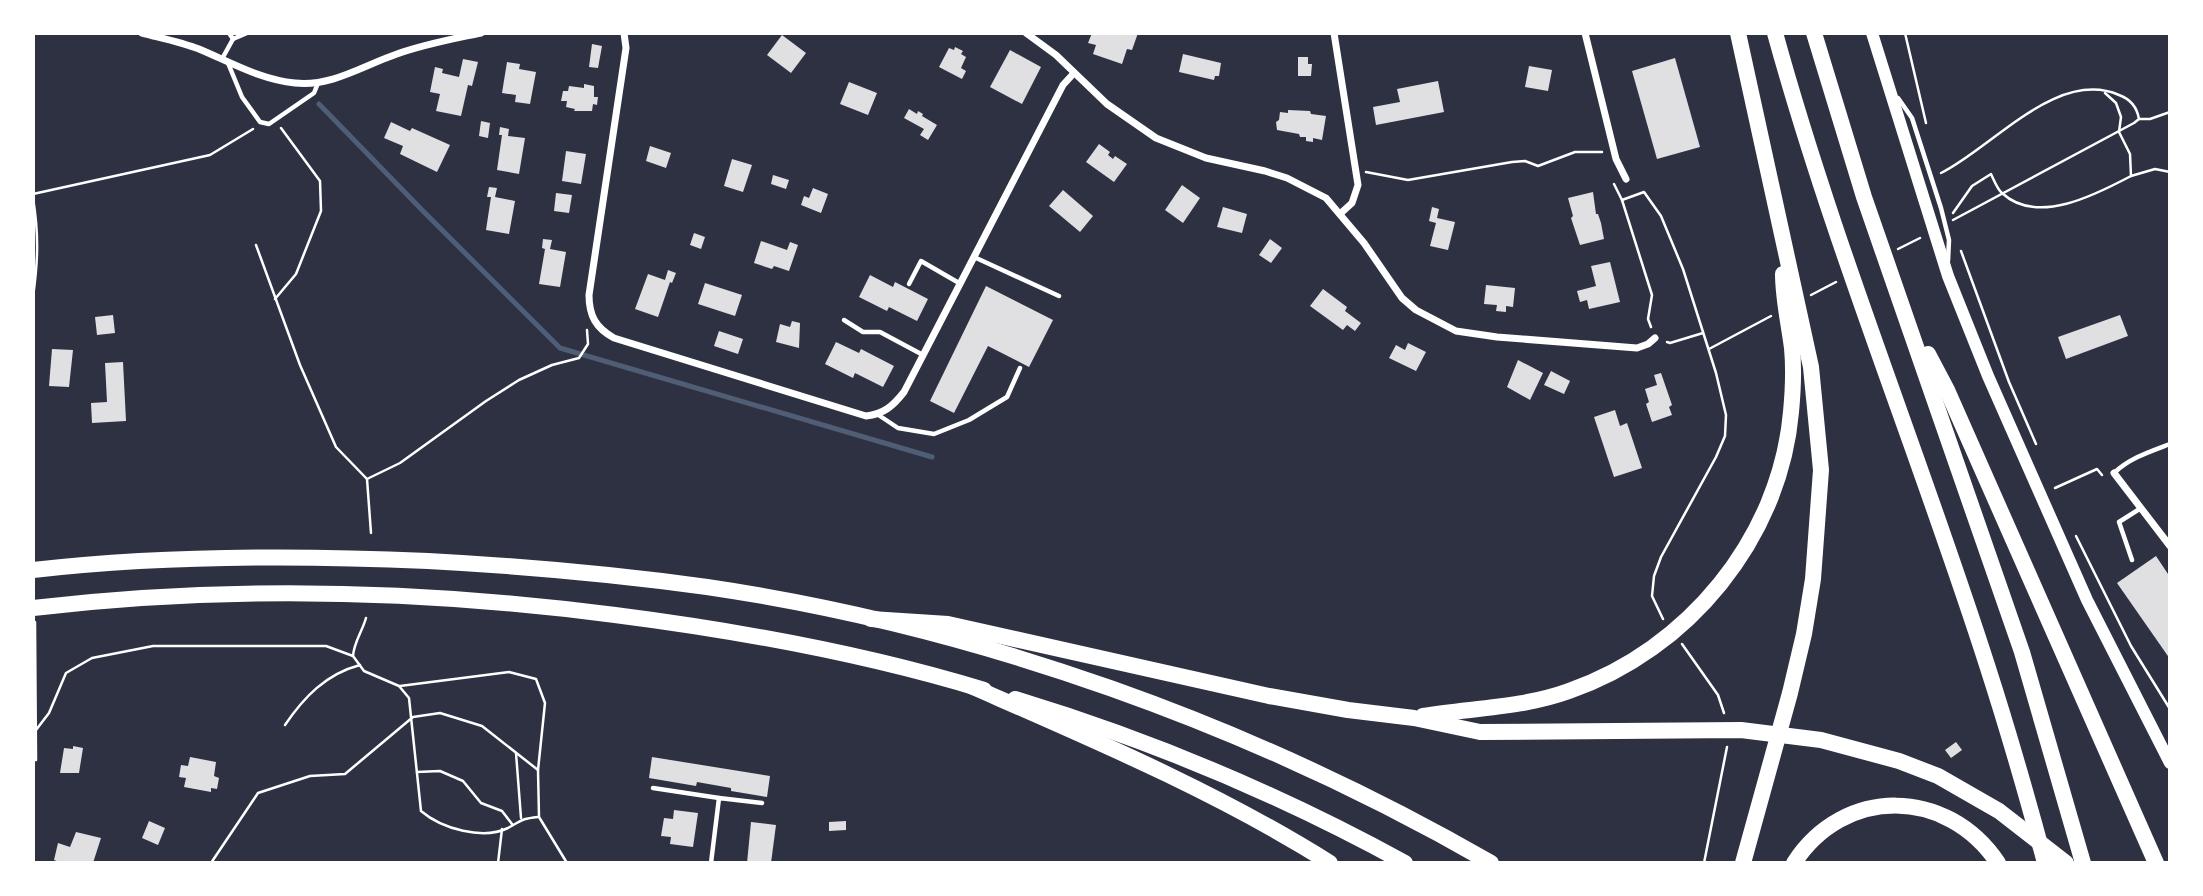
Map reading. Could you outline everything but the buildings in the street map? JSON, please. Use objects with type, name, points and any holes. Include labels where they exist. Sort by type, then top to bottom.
[{"type":"highway","points":[[1738,33],[1784,233],[1811,367],[1821,470],[1813,579],[1801,646],[1742,863]]},
{"type":"highway","points":[[1775,33],[1870,330],[1986,663],[2045,863]]},
{"type":"highway","points":[[1814,33],[1864,197],[2022,652],[2083,863]]},
{"type":"highway","points":[[1414,718],[1508,706],[1569,691],[1621,669],[1650,650],[1696,611],[1721,585],[1754,532],[1777,481],[1785,448],[1794,374],[1783,282],[1784,233]]},
{"type":"highway","points":[[1902,306],[1947,390],[2156,863]]},
{"type":"highway","points":[[33,570],[165,560],[288,557],[474,564],[576,570],[709,587],[871,619],[947,637],[1073,676],[1238,738],[1399,813],[1491,863]]},
{"type":"highway","points":[[33,608],[191,595],[279,592],[362,594],[570,609],[705,626],[892,664],[1056,712],[1133,738],[1301,810],[1405,863]]},
{"type":"highway","points":[[871,619],[948,624],[1269,696],[1414,718],[1480,732],[1741,730],[1787,734],[1857,748],[1938,776],[1989,804],[2066,863]]},
{"type":"highway","points":[[973,687],[1133,757],[1214,797],[1329,863]]},
{"type":"highway","points":[[1794,863],[1803,849],[1830,824],[1853,813],[1881,805],[1919,808],[1952,820],[1983,843],[1998,863]]},
{"type":"main road","points":[[1871,33],[1948,276],[2043,505],[2087,600],[2170,763]]},
{"type":"street","points":[[142,33],[198,49],[273,79],[295,83],[318,83],[362,69],[395,54],[481,33]]},
{"type":"street","points":[[624,33],[626,48],[589,295],[589,308],[597,326],[614,338],[866,415],[877,414],[893,406],[904,392],[1063,85],[1074,73]]},
{"type":"street","points":[[1026,33],[1043,44],[1107,104],[1156,138],[1206,158],[1287,178],[1326,198],[1341,213],[1402,298],[1416,310],[1456,331],[1497,337],[1637,348],[1648,344],[1654,338]]},
{"type":"street","points":[[1334,33],[1358,185],[1352,203],[1341,213]]},
{"type":"street","points":[[1585,33],[1616,159],[1626,179]]},
{"type":"street","points":[[2114,472],[2170,546]]},
{"type":"lane","points":[[229,33],[233,39]]},
{"type":"lane","points":[[247,33],[233,39],[225,62],[242,97],[260,122],[269,124],[276,121],[314,93],[318,83]]},
{"type":"lane","points":[[974,257],[1059,296]]},
{"type":"lane","points":[[909,284],[921,261],[960,284]]},
{"type":"lane","points":[[844,320],[863,332],[880,332],[923,355]]},
{"type":"lane","points":[[877,414],[898,428],[934,434],[970,420],[1007,397],[1020,368]]},
{"type":"lane","points":[[2114,472],[2139,455],[2170,444]]},
{"type":"lane","points":[[2132,560],[2119,522],[2141,508]]},
{"type":"lane","points":[[653,788],[762,803]]},
{"type":"lane","points":[[711,863],[719,798]]},
{"type":"path","points":[[1905,33],[1927,124]]},
{"type":"path","points":[[1941,173],[1961,164],[2036,107],[2053,99],[2085,90],[2102,91],[2124,97],[2138,111],[2138,119],[2134,124],[1985,203]]},
{"type":"path","points":[[2102,91],[2116,103],[2121,117],[2119,132],[2130,154],[2131,176]]},
{"type":"path","points":[[2138,119],[2150,119],[2170,112]]},
{"type":"path","points":[[275,299],[296,274],[321,211],[320,181],[276,121]]},
{"type":"path","points":[[33,297],[39,247],[33,196],[210,155],[260,122]]},
{"type":"path","points":[[1357,170],[1408,180],[1512,162],[1525,161],[1538,166],[1575,152],[1605,152]]},
{"type":"path","points":[[1955,209],[1972,186],[1991,174],[2002,194],[2025,206],[2058,206],[2092,197],[2131,176],[2155,169],[2170,172]]},
{"type":"path","points":[[1616,192],[1622,200],[1652,295],[1648,319],[1654,338]]},
{"type":"path","points":[[1622,200],[1644,192],[1661,216],[1709,349],[1726,415],[1725,436],[1716,457],[1661,557],[1654,576],[1652,596],[1661,617],[1669,627]]},
{"type":"path","points":[[1949,205],[1954,226]]},
{"type":"path","points":[[256,245],[300,365],[336,447],[367,479],[371,533]]},
{"type":"path","points":[[1959,246],[2009,382],[2039,453]]},
{"type":"path","points":[[367,479],[400,463],[519,380],[552,365],[579,358],[588,344],[587,329]]},
{"type":"path","points":[[1670,344],[1703,333]]},
{"type":"path","points":[[1709,349],[1725,341]]},
{"type":"path","points":[[2059,498],[2054,488],[2065,483],[2097,470],[2105,478]]},
{"type":"path","points":[[2073,530],[2131,646],[2170,709]]},
{"type":"path","points":[[353,656],[354,644],[361,634],[366,618]]},
{"type":"path","points":[[1676,637],[1718,695],[1725,714]]},
{"type":"path","points":[[36,730],[49,713],[66,673],[92,658],[153,646],[326,646],[353,656],[364,671],[399,686],[410,698],[421,811],[432,820],[478,834],[502,830],[521,818],[539,817]]},
{"type":"path","points":[[285,725],[315,688],[344,669],[360,665]]},
{"type":"path","points":[[33,760],[36,760],[36,667]]},
{"type":"path","points":[[399,686],[509,672],[536,679],[545,703],[538,770],[539,817],[567,863]]},
{"type":"path","points":[[211,863],[258,793],[310,776],[345,774],[413,718],[440,713],[481,726],[538,770]]},
{"type":"path","points":[[1704,863],[1726,765],[1728,743]]},
{"type":"path","points":[[516,753],[521,818]]},
{"type":"path","points":[[417,772],[440,771],[463,781],[481,803],[502,811],[513,825]]},
{"type":"path","points":[[498,863],[502,830]]},
{"type":"waterway","points":[[319,104],[560,348],[932,457]]}]
